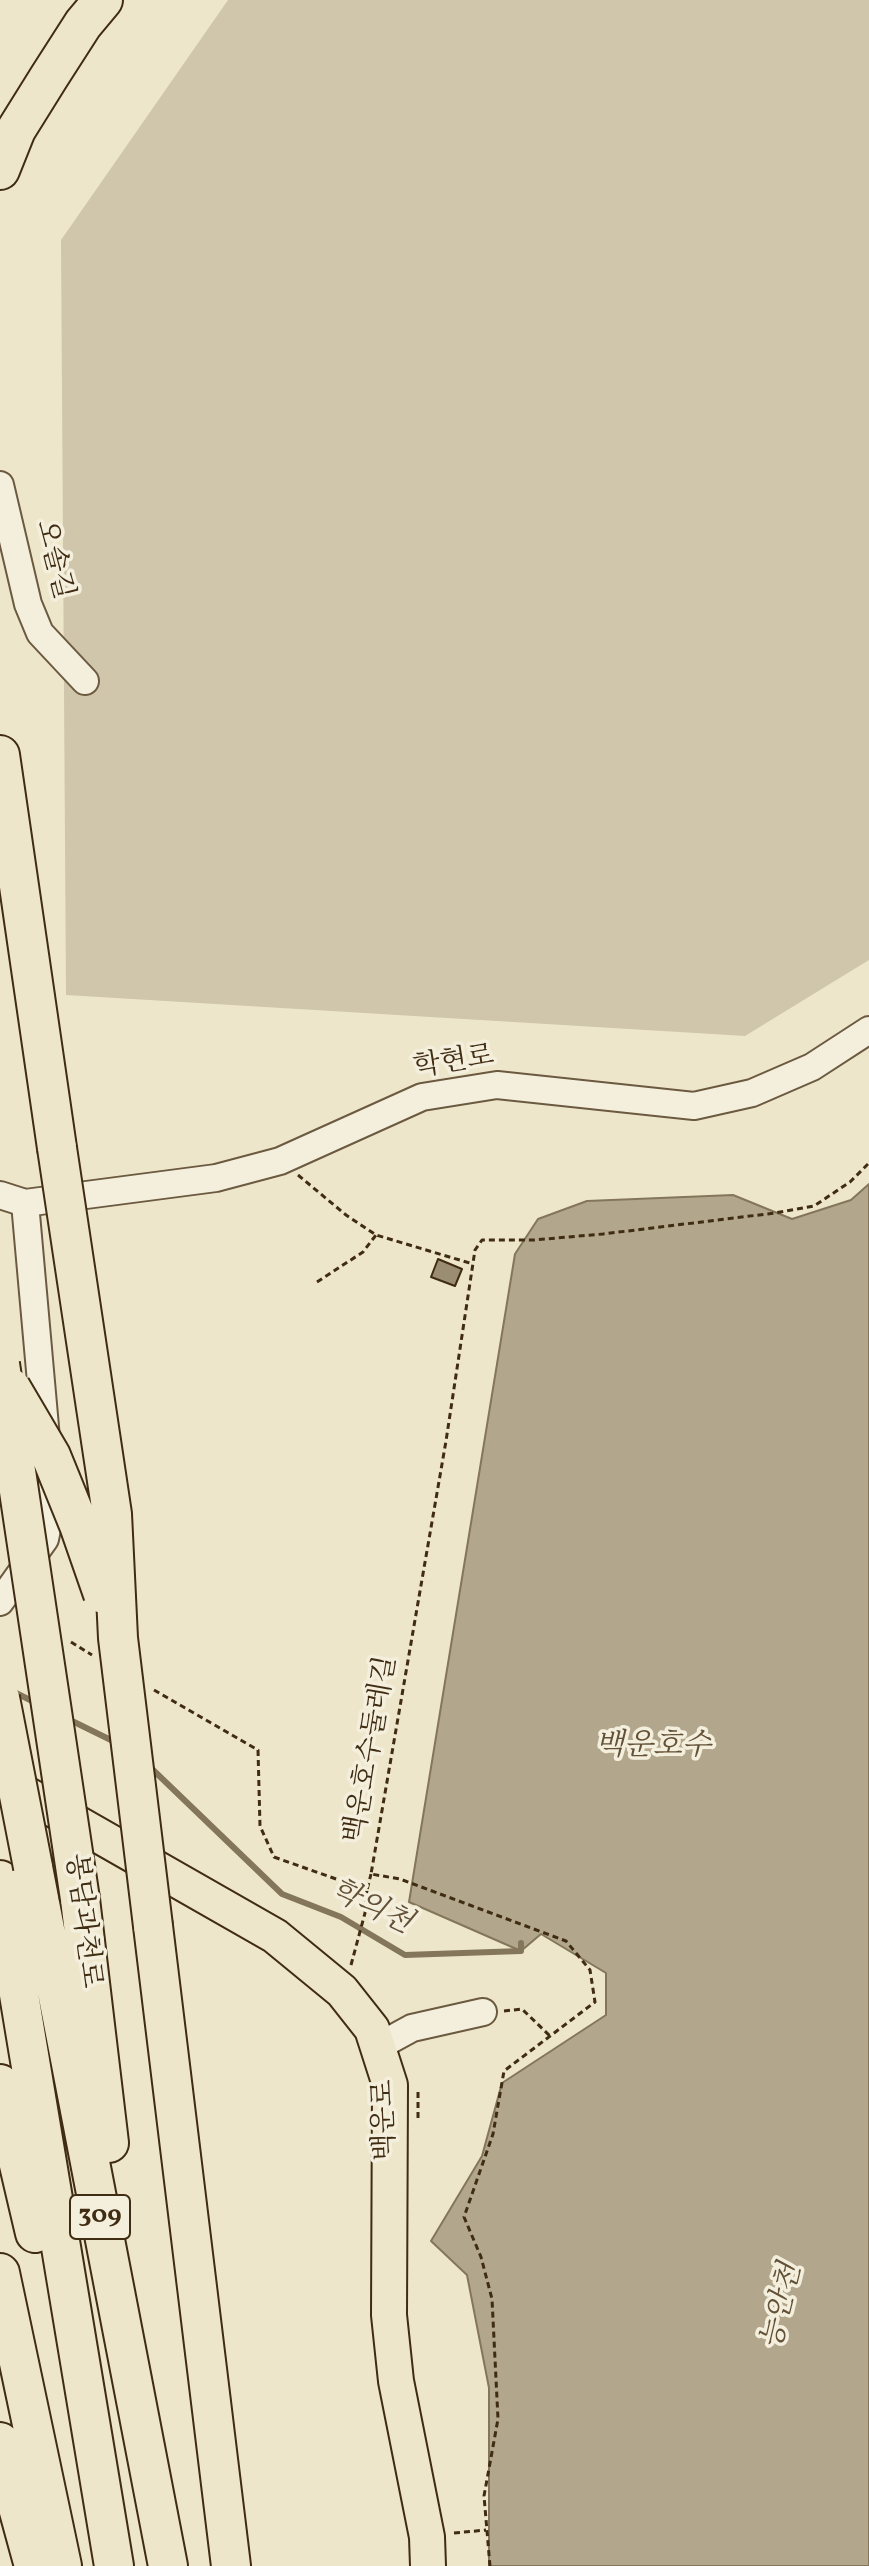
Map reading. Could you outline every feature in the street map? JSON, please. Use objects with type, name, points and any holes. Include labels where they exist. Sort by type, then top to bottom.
[{"type":"highway","points":[[0,170],[16,130],[40,90],[83,24],[103,0]]},
{"type":"highway","points":[[0,755],[112,1514],[118,1638],[231,2566]]},
{"type":"highway","points":[[0,1366],[51,1456],[79,1525],[118,1638]]},
{"type":"highway","name":"봉담과천로","points":[[0,1366],[80,1899],[150,2479]]},
{"type":"highway","name":"봉담과천로","points":[[0,1698],[16,1873],[114,2565]]},
{"type":"highway","name":"봉담과천로","points":[[16,1873],[168,2566]]},
{"type":"highway","points":[[0,2084],[114,2565]]},
{"type":"highway","points":[[0,2273],[62,2566]]},
{"type":"highway","points":[[0,2442],[34,2566]]},
{"type":"main road","name":"백운로","points":[[0,1779],[275,1936],[342,1991],[372,2029],[390,2085],[389,2315],[396,2381],[427,2537],[428,2566]]},
{"type":"street","name":"오솔길","points":[[0,485],[28,604],[40,633],[85,681]]},
{"type":"street","name":"학현로","points":[[13,1199],[216,1178],[280,1161],[422,1097],[497,1085],[694,1106],[752,1093],[812,1067],[869,1030]]},
{"type":"street","points":[[0,1602],[45,1539],[52,1505],[13,1199]]},
{"type":"street","points":[[379,2046],[412,2028],[483,2012]]},
{"type":"path","points":[[280,1161],[346,1215],[376,1235],[473,1264]]},
{"type":"path","name":"백운호수둘레길","points":[[490,2566],[484,2496],[498,2419],[492,2299],[481,2257],[464,2217],[493,2134],[504,2071],[595,2002],[590,1970],[566,1941],[400,1879],[373,1875],[444,1456],[475,1250],[482,1240],[534,1240],[603,1234],[814,1206],[850,1182],[869,1163]]},
{"type":"path","points":[[317,1282],[363,1252],[376,1235]]},
{"type":"path","points":[[258,1750],[260,1826],[274,1857],[367,1890]]},
{"type":"path","points":[[350,1969],[373,1875]]},
{"type":"path","points":[[483,2012],[522,2009],[550,2036]]},
{"type":"path","points":[[417,2090],[417,2133]]},
{"type":"path","points":[[454,2544],[454,2533],[486,2530]]},
{"type":"shaded area","points":[[228,0],[869,0],[869,960],[745,1036],[66,995],[61,240]]},
{"type":"water","name":"백운호수","points":[[869,1184],[869,2566],[489,2566],[489,2388],[467,2275],[431,2241],[482,2156],[502,2083],[606,2015],[606,1973],[541,1934],[521,1951],[409,1902],[515,1254],[538,1219],[587,1201],[733,1195],[792,1219],[851,1200]]},
{"type":"building","points":[[438,1259],[462,1269],[455,1286],[431,1277]]},
{"type":"waterway","name":"학의천","points":[[14,1692],[36,1703]]},
{"type":"waterway","name":"학의천","points":[[68,1719],[119,1744]]},
{"type":"waterway","name":"학의천","points":[[150,1767],[282,1894],[341,1917],[405,1955],[521,1951],[521,1943]]},
{"type":"water label","name":"능안천","points":[[784,2307]]}]
